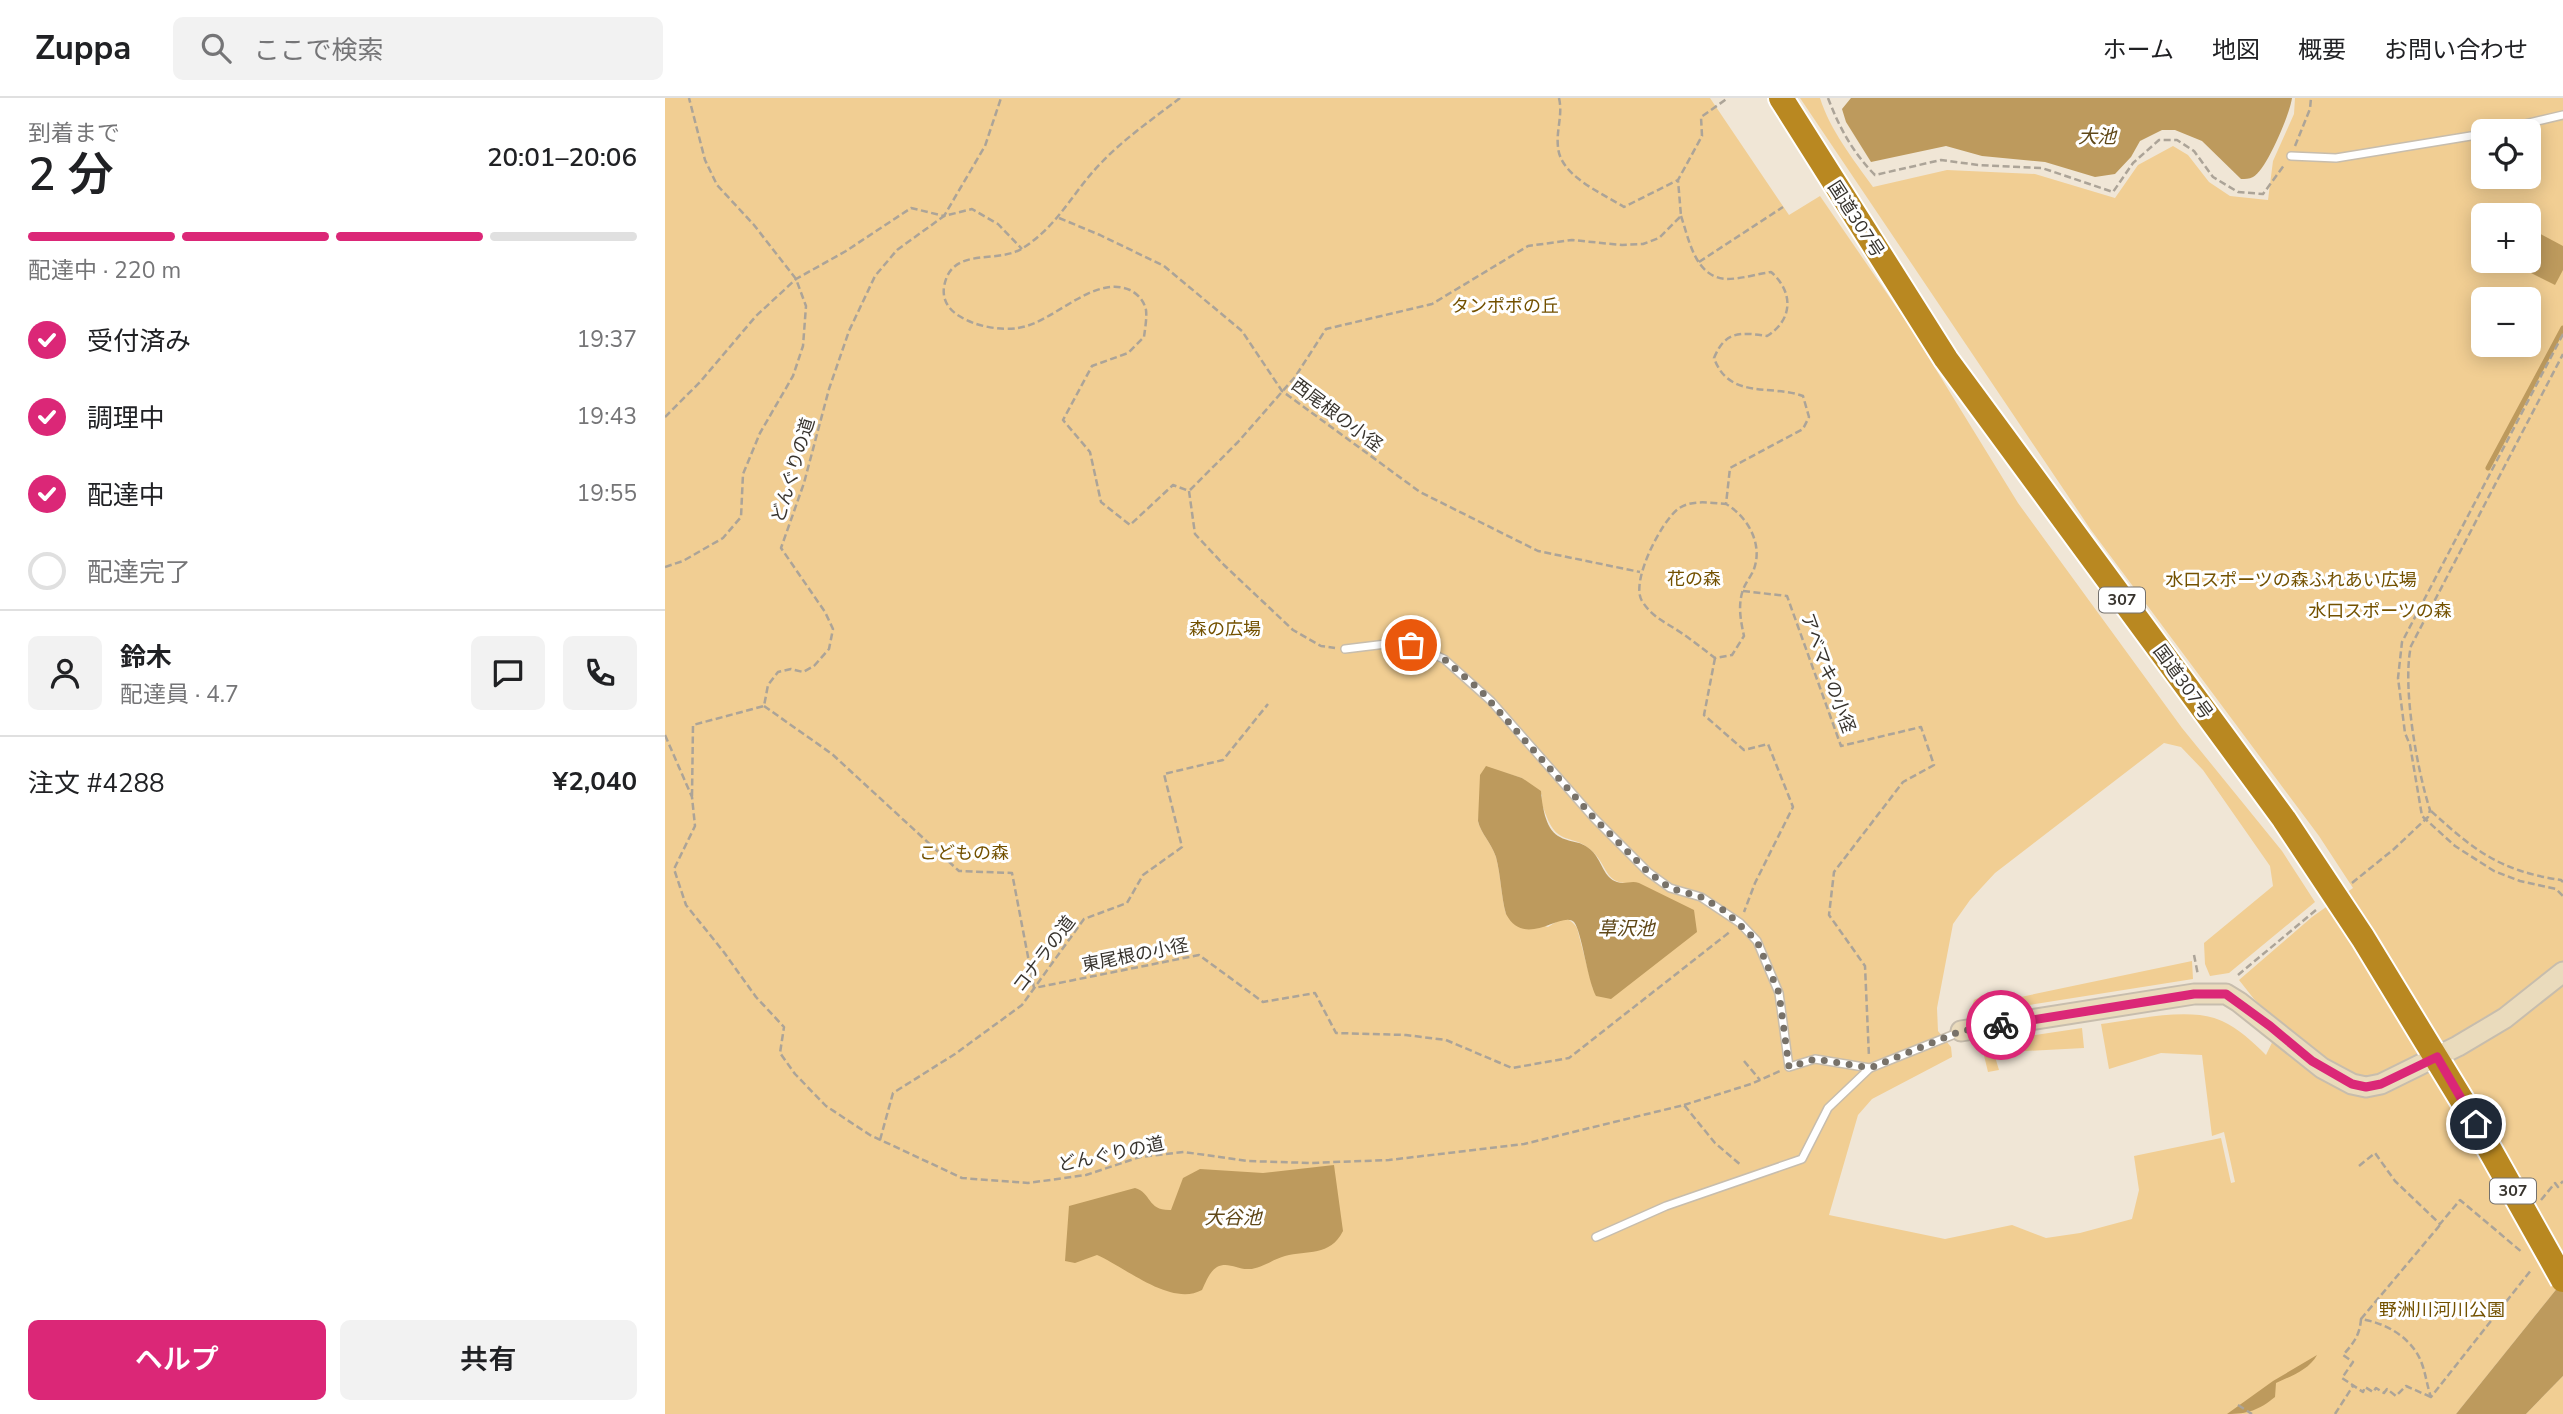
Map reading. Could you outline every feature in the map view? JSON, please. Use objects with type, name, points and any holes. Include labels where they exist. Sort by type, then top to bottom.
[{"type":"highway","name":"国道307号","points":[[1781,98],[1946,359],[2284,819],[2363,938],[2437,1057],[2563,1280]]},
{"type":"street","points":[[1961,1031],[2185,995],[2226,994],[2312,1061],[2352,1084],[2366,1087],[2381,1084],[2437,1057],[2505,1018],[2563,972]]},
{"type":"lane","points":[[2541,120],[2563,115]]},
{"type":"lane","points":[[2291,156],[2336,158],[2471,136]]},
{"type":"lane","points":[[1345,649],[1386,644],[1411,645],[1444,659],[1491,701],[1594,818],[1648,872],[1670,888],[1701,897],[1740,923],[1757,941],[1779,993],[1789,1067],[1815,1059],[1870,1068]]},
{"type":"lane","points":[[1596,1237],[1666,1206],[1802,1159],[1828,1108],[1870,1068],[1961,1031]]},
{"type":"path","points":[[665,567],[683,561],[723,538],[741,517],[743,474],[760,433],[793,376],[803,346],[806,306],[796,279],[754,225],[717,185],[705,160],[689,98]]},
{"type":"path","points":[[665,416],[700,382],[756,316],[796,279],[846,251],[911,208],[944,216],[985,146],[1001,98]]},
{"type":"path","points":[[1180,98],[1101,163],[1059,218],[1022,249],[1006,256],[966,258],[950,271],[944,288],[945,303],[953,313],[968,321],[992,327],[1017,328],[1038,321],[1104,287],[1122,286],[1138,294],[1146,310],[1145,337],[1128,353],[1092,366],[1063,420],[1090,452],[1101,502],[1130,525],[1173,485],[1189,491]]},
{"type":"path","points":[[1559,98],[1562,112],[1558,146],[1561,159],[1577,178],[1624,206],[1678,180]]},
{"type":"path","points":[[1726,505],[1730,468],[1803,429],[1809,416],[1803,396],[1754,390],[1737,385],[1717,368],[1714,358],[1720,344],[1730,336],[1747,333],[1766,336],[1779,329],[1788,301],[1783,283],[1771,272],[1726,279],[1711,275],[1692,253],[1681,216],[1678,180],[1702,136],[1701,117],[1728,98]]},
{"type":"path","points":[[1828,98],[1837,123],[1861,161],[1875,175],[1941,160],[2042,168],[2113,192],[2133,163],[2159,140],[2177,140],[2194,151],[2213,177],[2238,192],[2263,194],[2291,156],[2310,109],[2311,98]]},
{"type":"path","points":[[1699,262],[1783,208]]},
{"type":"path","name":"どんぐりの道","points":[[1022,249],[998,224],[972,209],[944,216],[897,250],[875,276],[849,331],[829,388],[804,483],[781,548],[825,612],[833,629],[829,649],[814,666],[803,672],[791,669],[778,672],[768,685],[764,706],[693,725],[692,797],[695,826],[674,869],[686,905],[756,998],[784,1027],[780,1053],[795,1074],[826,1106],[880,1140],[962,1178],[1028,1183],[1086,1175],[1140,1157],[1184,1152],[1248,1161],[1310,1163],[1389,1160],[1524,1144],[1684,1105],[1760,1080],[1789,1067]]},
{"type":"path","points":[[1189,491],[1238,442],[1295,377],[1326,329],[1432,304],[1528,246],[1572,240],[1622,245],[1643,244],[1659,238],[1681,216]]},
{"type":"path","name":"西尾根の小径","points":[[1059,218],[1164,266],[1242,331],[1282,391],[1420,492],[1538,551],[1640,572]]},
{"type":"path","points":[[2563,334],[2402,642],[2398,678],[2405,733],[2410,745],[2422,816],[2455,846],[2494,871],[2520,881],[2556,889],[2563,896]]},
{"type":"path","points":[[2352,883],[2428,817],[2430,810],[2416,746],[2408,686],[2411,646],[2563,354]]},
{"type":"path","points":[[1189,491],[1195,534],[1224,565],[1293,630],[1321,646],[1345,649]]},
{"type":"path","points":[[1696,502],[1726,505],[1738,511],[1749,525],[1757,545],[1755,568],[1742,591],[1739,614],[1744,636],[1732,655],[1715,658],[1681,632],[1654,616],[1640,598],[1640,572],[1664,527],[1678,510],[1696,502]]},
{"type":"path","name":"アベマキの小径","points":[[1742,591],[1787,596],[1841,746],[1921,727],[1934,765],[1903,782],[1834,872],[1829,915],[1865,966],[1870,1068]]},
{"type":"path","points":[[1715,658],[1704,715],[1744,750],[1768,744],[1793,807],[1755,883],[1740,923]]},
{"type":"path","name":"コナラの道","points":[[880,1140],[893,1093],[954,1054],[1022,1005],[1084,919],[1127,903],[1143,875],[1182,847],[1164,774],[1223,760],[1268,704]]},
{"type":"path","points":[[764,706],[832,754],[959,870],[1011,873],[1034,988]]},
{"type":"path","name":"どんぐりの道","points":[[665,735],[692,797]]},
{"type":"path","points":[[2430,810],[2460,838],[2492,860],[2532,876],[2563,882]]},
{"type":"path","points":[[2238,975],[2316,910]]},
{"type":"path","name":"東尾根の小径","points":[[1034,988],[1199,955],[1263,1002],[1315,993],[1336,1033],[1406,1035],[1446,1040],[1512,1068],[1569,1058],[1740,923]]},
{"type":"path","points":[[2194,955],[2199,982]]},
{"type":"path","points":[[1744,1061],[1760,1080]]},
{"type":"path","points":[[1684,1105],[1715,1143],[1752,1175]]},
{"type":"path","points":[[2359,1166],[2375,1153],[2395,1181],[2440,1224]]},
{"type":"path","points":[[2558,1186],[2563,1190]]},
{"type":"path","points":[[2431,1398],[2406,1386],[2396,1396],[2386,1389],[2384,1393],[2376,1388],[2373,1392],[2365,1387],[2363,1392],[2342,1378],[2353,1362],[2343,1355],[2354,1342],[2361,1319],[2460,1200],[2527,1256]]},
{"type":"path","points":[[2431,1398],[2537,1264]]},
{"type":"path","points":[[2361,1319],[2379,1322],[2405,1339],[2422,1361],[2431,1398]]},
{"type":"path","points":[[2335,1414],[2353,1386]]},
{"type":"path","points":[[2238,1405],[2252,1414]]},
{"type":"green space","name":"こどもの森","points":[[665,98],[1710,98],[1789,215],[1820,196],[1908,324],[2018,503],[2182,728],[2282,851],[2315,902],[2229,973],[2210,976],[2205,964],[2204,943],[2273,886],[2270,866],[2203,770],[2181,747],[2164,743],[1995,873],[1970,900],[1953,924],[1937,1008],[1938,1031],[1951,1047],[1952,1057],[1872,1099],[1858,1115],[1829,1215],[1945,1239],[2012,1225],[2046,1238],[2080,1233],[2132,1219],[2139,1190],[2134,1156],[2221,1138],[2231,1183],[2235,1182],[2224,1132],[2212,1136],[2202,1055],[2161,1053],[2109,1069],[2101,1024],[2162,1015],[2209,1017],[2234,1027],[2266,1055],[2281,1024],[2254,999],[2239,980],[2312,917],[2353,888],[2319,836],[2091,530],[1800,98],[1820,98],[1836,133],[1873,187],[1947,170],[2035,174],[2115,198],[2138,165],[2173,146],[2188,155],[2209,182],[2230,196],[2268,200],[2273,161],[2294,114],[2295,98],[2563,98],[2563,1281],[2456,1414],[665,1414]],"holes":[[[1486,767],[1522,778],[1542,795],[1543,807],[1556,832],[1587,847],[1615,881],[1628,883],[1593,989],[1574,924],[1564,919],[1548,927],[1506,914],[1496,857],[1478,821]]]},
{"type":"green space","points":[[2192,961],[2193,979],[1985,1012],[1972,1018],[1974,1000],[1990,992],[1992,1003]]},
{"type":"green space","points":[[2082,1028],[2084,1048],[2007,1052],[1993,1050],[1999,1070],[1988,1072],[1981,1043]]},
{"type":"green space","points":[[2563,1376],[2563,1414],[2526,1414]]},
{"type":"water","name":"大池","points":[[1851,98],[2292,98],[2271,154],[2258,173],[2248,179],[2241,179],[2202,141],[2175,130],[2162,130],[2140,141],[2131,157],[2115,174],[2095,177],[2045,162],[1982,156],[1946,146],[1871,162],[1846,122],[1842,109]]},
{"type":"water","points":[[2541,234],[2563,246],[2563,270],[2555,285],[2531,273],[2541,273]]},
{"type":"water","name":"草沢池","points":[[1486,766],[1522,778],[1541,791],[1545,815],[1554,832],[1589,848],[1613,880],[1620,883],[1639,883],[1694,910],[1697,932],[1611,999],[1596,996],[1574,922],[1568,920],[1523,929],[1514,924],[1506,914],[1496,857],[1478,821],[1480,775]]},
{"type":"water","name":"大谷池","points":[[1334,1165],[1343,1231],[1332,1245],[1325,1249],[1285,1256],[1253,1269],[1221,1265],[1208,1277],[1202,1290],[1190,1294],[1163,1290],[1097,1255],[1075,1263],[1065,1261],[1069,1206],[1135,1188],[1158,1208],[1171,1210],[1183,1178],[1200,1169],[1263,1173]]},
{"type":"water","points":[[2563,1281],[2563,1376],[2526,1414],[2456,1414]]},
{"type":"water","points":[[2317,1355],[2304,1369],[2276,1383],[2275,1397],[2264,1405],[2247,1412],[2227,1414],[2273,1381]]},
{"type":"waterway","points":[[2488,468],[2563,328]]},
{"type":"way so far","points":[[1411,645],[1444,659],[1469,679],[1594,818],[1648,872],[1670,888],[1701,897],[1725,911],[1757,941],[1779,993],[1789,1067],[1815,1059],[1870,1068],[1961,1031],[2001,1025]]},
{"type":"route","points":[[2001,1025],[2194,994],[2226,994],[2312,1061],[2352,1084],[2366,1087],[2381,1084],[2437,1057],[2476,1124]]},
{"type":"park label","name":"タンポポの丘","points":[[1505,306]]},
{"type":"park label","name":"花の森","points":[[1694,579]]},
{"type":"park label","name":"水口スポーツの森ふれあい広場","points":[[2291,580]]},
{"type":"park label","name":"水口スポーツの森","points":[[2380,611]]},
{"type":"park label","name":"森の広場","points":[[1225,629]]},
{"type":"park label","name":"野洲川河川公園","points":[[2442,1310]]}]
